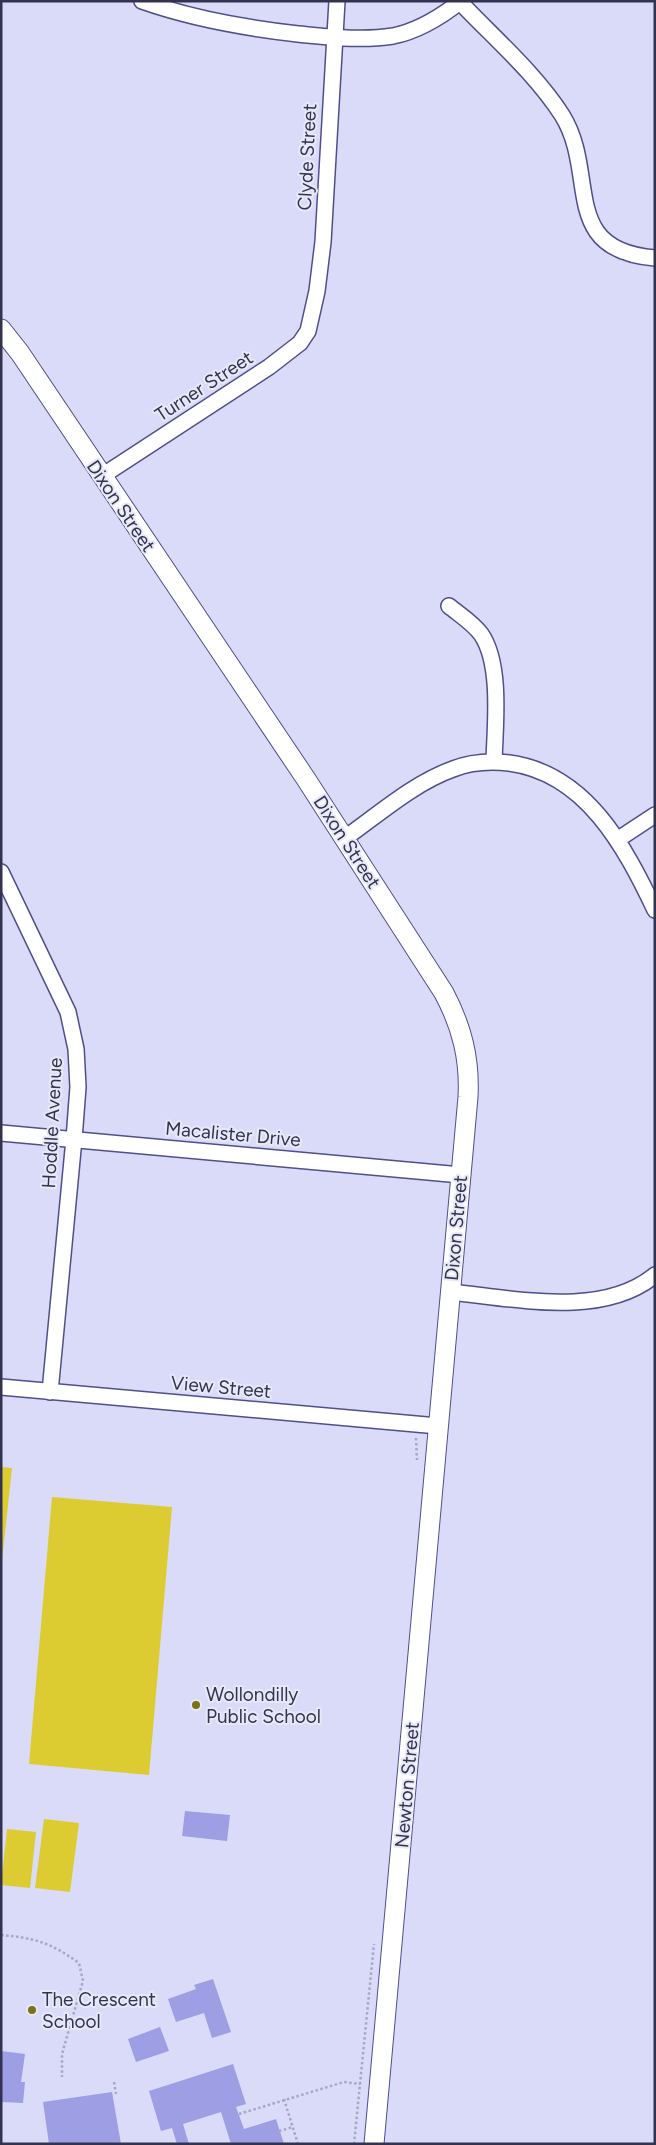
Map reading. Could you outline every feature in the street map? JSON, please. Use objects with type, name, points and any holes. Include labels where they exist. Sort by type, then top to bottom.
[{"type":"street","points":[[142,1],[209,20],[256,29],[333,38],[373,38],[395,35],[438,17],[461,2],[535,81],[562,116],[575,146],[591,226],[609,246],[631,256],[655,258]]},
{"type":"street","name":"Clyde Street","points":[[313,315],[323,242],[333,38],[337,1]]},
{"type":"street","name":"Turner Street","points":[[102,476],[288,354],[300,343],[308,331],[313,315]]},
{"type":"street","name":"Dixon Street","points":[[1,329],[20,353],[345,838],[444,993],[460,1029],[468,1066],[461,1175],[438,1426]]},
{"type":"street","points":[[449,606],[468,620],[482,635],[491,656],[495,680],[494,761]]},
{"type":"street","points":[[345,838],[434,778],[454,768],[494,761],[529,767],[546,773],[569,786],[589,804],[617,840],[655,910]]},
{"type":"street","points":[[617,840],[655,815]]},
{"type":"street","name":"Hoddle Avenue","points":[[1,872],[68,1012],[76,1049],[78,1088],[50,1392]]},
{"type":"street","name":"Macalister Drive","points":[[1,1132],[461,1175]]},
{"type":"street","points":[[450,1292],[567,1303],[607,1298],[645,1283],[655,1275]]},
{"type":"street","name":"View Street","points":[[1,1387],[438,1426]]},
{"type":"street","name":"Newton Street","points":[[374,2144],[438,1426]]},
{"type":"path","points":[[1,1935],[23,1937],[55,1945],[79,1963],[83,1981],[62,2054],[62,2077]]},
{"type":"path","points":[[114,2082],[116,2094]]},
{"type":"path","points":[[239,2114],[344,2082],[360,2084]]},
{"type":"path","points":[[284,2099],[298,2144]]},
{"type":"path","points":[[280,2131],[293,2126]]},
{"type":"shaded area","points":[[1,1467],[12,1468],[1,1570]]},
{"type":"shaded area","points":[[52,1497],[172,1507],[149,1775],[29,1764]]},
{"type":"shaded area","points":[[44,1819],[79,1823],[70,1892],[35,1888]]},
{"type":"shaded area","points":[[7,1829],[36,1832],[30,1888],[1,1885]]},
{"type":"building","points":[[185,1811],[230,1815],[227,1841],[182,1836]]},
{"type":"building","points":[[213,1979],[231,2032],[212,2038],[204,2013],[176,2022],[168,1999],[196,1989],[194,1985]]},
{"type":"building","points":[[160,2027],[169,2051],[136,2062],[128,2039]]},
{"type":"building","points":[[1,2051],[25,2054],[21,2082],[25,2082],[23,2103],[2,2102]]},
{"type":"building","points":[[233,2064],[246,2104],[236,2107],[244,2129],[276,2119],[284,2144],[231,2144],[221,2112],[183,2124],[189,2144],[177,2144],[172,2128],[161,2131],[149,2091]]},
{"type":"building","points":[[112,2092],[121,2144],[49,2144],[43,2102]]},
{"type":"place","name":"Wollondilly Public School","points":[[196,1705]]},
{"type":"place","name":"The Crescent School","points":[[32,2010]]}]
